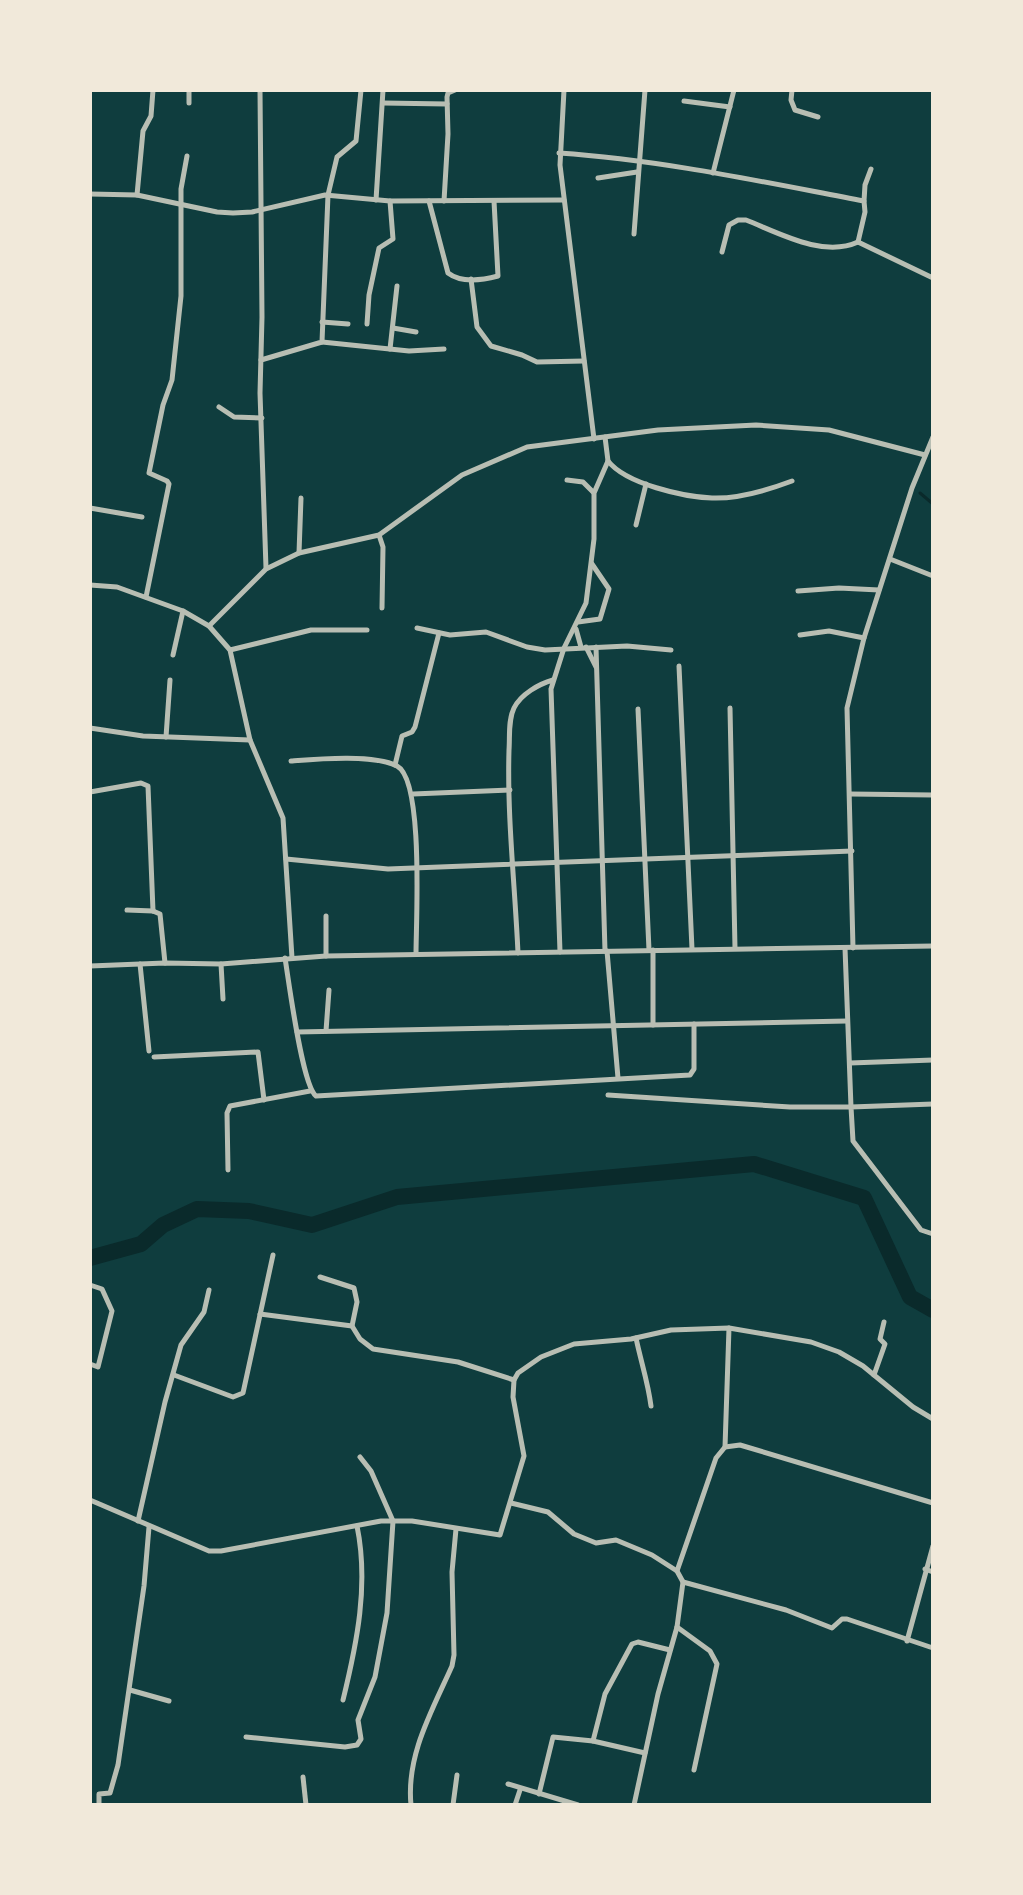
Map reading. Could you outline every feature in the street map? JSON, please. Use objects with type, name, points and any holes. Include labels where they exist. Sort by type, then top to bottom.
[{"type":"street","points":[[137,195],[143,128],[151,116],[153,90]]},
{"type":"street","points":[[189,90],[189,103]]},
{"type":"street","points":[[260,90],[266,569]]},
{"type":"street","points":[[322,342],[328,195],[337,157],[356,141],[361,90]]},
{"type":"street","points":[[376,200],[383,90]]},
{"type":"street","points":[[444,201],[447,94],[455,90]]},
{"type":"street","points":[[564,90],[559,153],[594,439]]},
{"type":"street","points":[[634,234],[645,90]]},
{"type":"street","points":[[713,173],[734,90]]},
{"type":"street","points":[[792,90],[791,100],[795,110],[818,117]]},
{"type":"street","points":[[684,101],[730,107]]},
{"type":"street","points":[[383,103],[447,104]]},
{"type":"street","points":[[559,153],[638,160],[864,201]]},
{"type":"street","points":[[146,597],[169,484],[149,473],[172,380],[181,296],[180,205],[187,156]]},
{"type":"street","points":[[858,242],[865,212],[865,185],[871,169]]},
{"type":"street","points":[[598,178],[637,172]]},
{"type":"street","points":[[90,194],[137,195],[217,212],[247,213],[328,195],[390,201],[564,200]]},
{"type":"street","points":[[367,324],[369,295],[379,246],[393,239],[390,201]]},
{"type":"street","points":[[429,201],[448,273],[452,277],[471,279],[498,276],[494,201]]},
{"type":"street","points":[[722,252],[729,225],[738,220],[746,220],[826,248],[847,247],[858,242]]},
{"type":"street","points":[[858,242],[933,278]]},
{"type":"street","points":[[471,279],[477,327],[491,346],[537,362],[584,361]]},
{"type":"street","points":[[390,349],[397,286]]},
{"type":"street","points":[[322,322],[348,324]]},
{"type":"street","points":[[393,328],[416,332]]},
{"type":"street","points":[[261,360],[322,342],[409,351],[444,349]]},
{"type":"street","points":[[219,407],[234,417],[262,418]]},
{"type":"street","points":[[209,626],[266,569],[299,553],[379,535],[437,491],[477,467],[527,447],[658,430],[756,425],[829,430],[925,455]]},
{"type":"street","points":[[560,952],[551,713],[553,680],[564,648],[586,603],[592,563],[594,493],[608,461],[605,437]]},
{"type":"street","points":[[932,440],[912,488],[879,590],[847,708],[852,851],[847,1021],[853,1141],[921,1230],[933,1234]]},
{"type":"street","points":[[608,461],[646,484],[713,498],[759,492],[792,481]]},
{"type":"street","points":[[567,480],[583,482],[594,493]]},
{"type":"street","points":[[636,525],[646,484]]},
{"type":"street","points":[[299,553],[301,498]]},
{"type":"street","points":[[90,508],[142,517]]},
{"type":"street","points":[[379,535],[383,547],[382,608]]},
{"type":"street","points":[[890,559],[933,576]]},
{"type":"street","points":[[577,625],[600,619],[609,589],[592,563]]},
{"type":"street","points":[[90,585],[109,585],[183,611],[209,626],[230,650],[250,740],[280,807],[286,859],[288,958],[297,1032],[313,1093]]},
{"type":"street","points":[[798,591],[839,588],[879,590]]},
{"type":"street","points":[[173,655],[183,611]]},
{"type":"street","points":[[577,625],[584,647],[598,672]]},
{"type":"street","points":[[417,628],[439,633],[486,632],[545,650],[627,646],[671,650]]},
{"type":"street","points":[[230,650],[311,630],[367,630]]},
{"type":"street","points":[[800,635],[829,631],[864,638]]},
{"type":"street","points":[[395,765],[402,736],[412,732],[415,727],[439,633]]},
{"type":"street","points":[[596,647],[606,951],[618,1078]]},
{"type":"street","points":[[679,666],[692,949]]},
{"type":"street","points":[[166,737],[170,680]]},
{"type":"street","points":[[518,953],[510,730],[513,709],[533,689],[553,680]]},
{"type":"street","points":[[730,708],[735,948]]},
{"type":"street","points":[[638,709],[653,1025]]},
{"type":"street","points":[[90,728],[111,733],[250,740]]},
{"type":"street","points":[[291,761],[352,759],[395,765],[403,771],[413,794],[417,866],[416,954]]},
{"type":"street","points":[[90,792],[141,783],[148,786],[153,911]]},
{"type":"street","points":[[413,794],[510,790]]},
{"type":"street","points":[[850,794],[933,795]]},
{"type":"street","points":[[286,859],[388,869],[852,851]]},
{"type":"street","points":[[127,910],[160,914],[165,963]]},
{"type":"street","points":[[326,916],[326,956]]},
{"type":"street","points":[[90,966],[221,964],[326,956],[933,946]]},
{"type":"street","points":[[140,964],[149,1051]]},
{"type":"street","points":[[221,964],[223,999]]},
{"type":"street","points":[[326,1031],[329,990]]},
{"type":"street","points":[[297,1032],[847,1021]]},
{"type":"street","points":[[228,1170],[227,1113],[230,1106],[313,1093],[693,1073],[694,1024]]},
{"type":"street","points":[[154,1057],[258,1052],[264,1100]]},
{"type":"street","points":[[850,1063],[933,1060]]},
{"type":"street","points":[[608,1095],[790,1107],[933,1104]]},
{"type":"street","points":[[174,1375],[226,1394],[240,1394],[273,1255]]},
{"type":"street","points":[[320,1277],[354,1288],[357,1302],[352,1326],[360,1339],[373,1349],[458,1362],[514,1380]]},
{"type":"street","points":[[90,1285],[102,1289],[112,1311],[98,1367],[90,1364]]},
{"type":"street","points":[[138,1521],[181,1345],[204,1312],[209,1290]]},
{"type":"street","points":[[260,1314],[352,1326]]},
{"type":"street","points":[[874,1375],[885,1344],[880,1339],[884,1322]]},
{"type":"street","points":[[677,1571],[716,1458],[725,1447],[729,1328]]},
{"type":"street","points":[[90,1500],[209,1551],[393,1521],[412,1521],[500,1535],[524,1456],[513,1397],[514,1380],[518,1373],[557,1349],[574,1344],[636,1338],[671,1330],[729,1328],[811,1342],[839,1352],[933,1419]]},
{"type":"street","points":[[636,1338],[647,1375],[651,1406]]},
{"type":"street","points":[[725,1447],[740,1445],[933,1503]]},
{"type":"street","points":[[246,1737],[345,1747],[357,1745],[361,1739],[363,1733],[358,1720],[375,1677],[387,1613],[393,1521],[371,1471],[360,1457]]},
{"type":"street","points":[[511,1503],[548,1512],[576,1535],[596,1543],[616,1540],[624,1543],[662,1561],[677,1571],[683,1582],[677,1627],[634,1805]]},
{"type":"street","points":[[343,1700],[360,1617],[361,1553],[357,1526]]},
{"type":"street","points":[[99,1805],[98,1796],[110,1793],[118,1765],[149,1527]]},
{"type":"street","points":[[411,1805],[410,1773],[417,1745],[454,1655],[452,1572],[456,1529]]},
{"type":"street","points":[[907,1641],[933,1546]]},
{"type":"street","points":[[925,1569],[933,1572]]},
{"type":"street","points":[[683,1582],[786,1610],[832,1628],[842,1619],[847,1619],[933,1648]]},
{"type":"street","points":[[677,1627],[710,1651],[717,1664],[694,1770]]},
{"type":"street","points":[[593,1741],[605,1694],[632,1644],[638,1642],[670,1650]]},
{"type":"street","points":[[130,1690],[169,1701]]},
{"type":"street","points":[[539,1794],[553,1737],[593,1741],[645,1753]]},
{"type":"street","points":[[453,1805],[457,1775]]},
{"type":"street","points":[[303,1777],[306,1805]]},
{"type":"street","points":[[508,1784],[578,1805]]},
{"type":"street","points":[[515,1805],[520,1790]]},
{"type":"waterway","points":[[920,493],[933,504]]},
{"type":"waterway","points":[[90,1258],[141,1244],[163,1225],[197,1209],[249,1211],[312,1225],[397,1197],[754,1164],[864,1198],[910,1297],[933,1310]]}]
